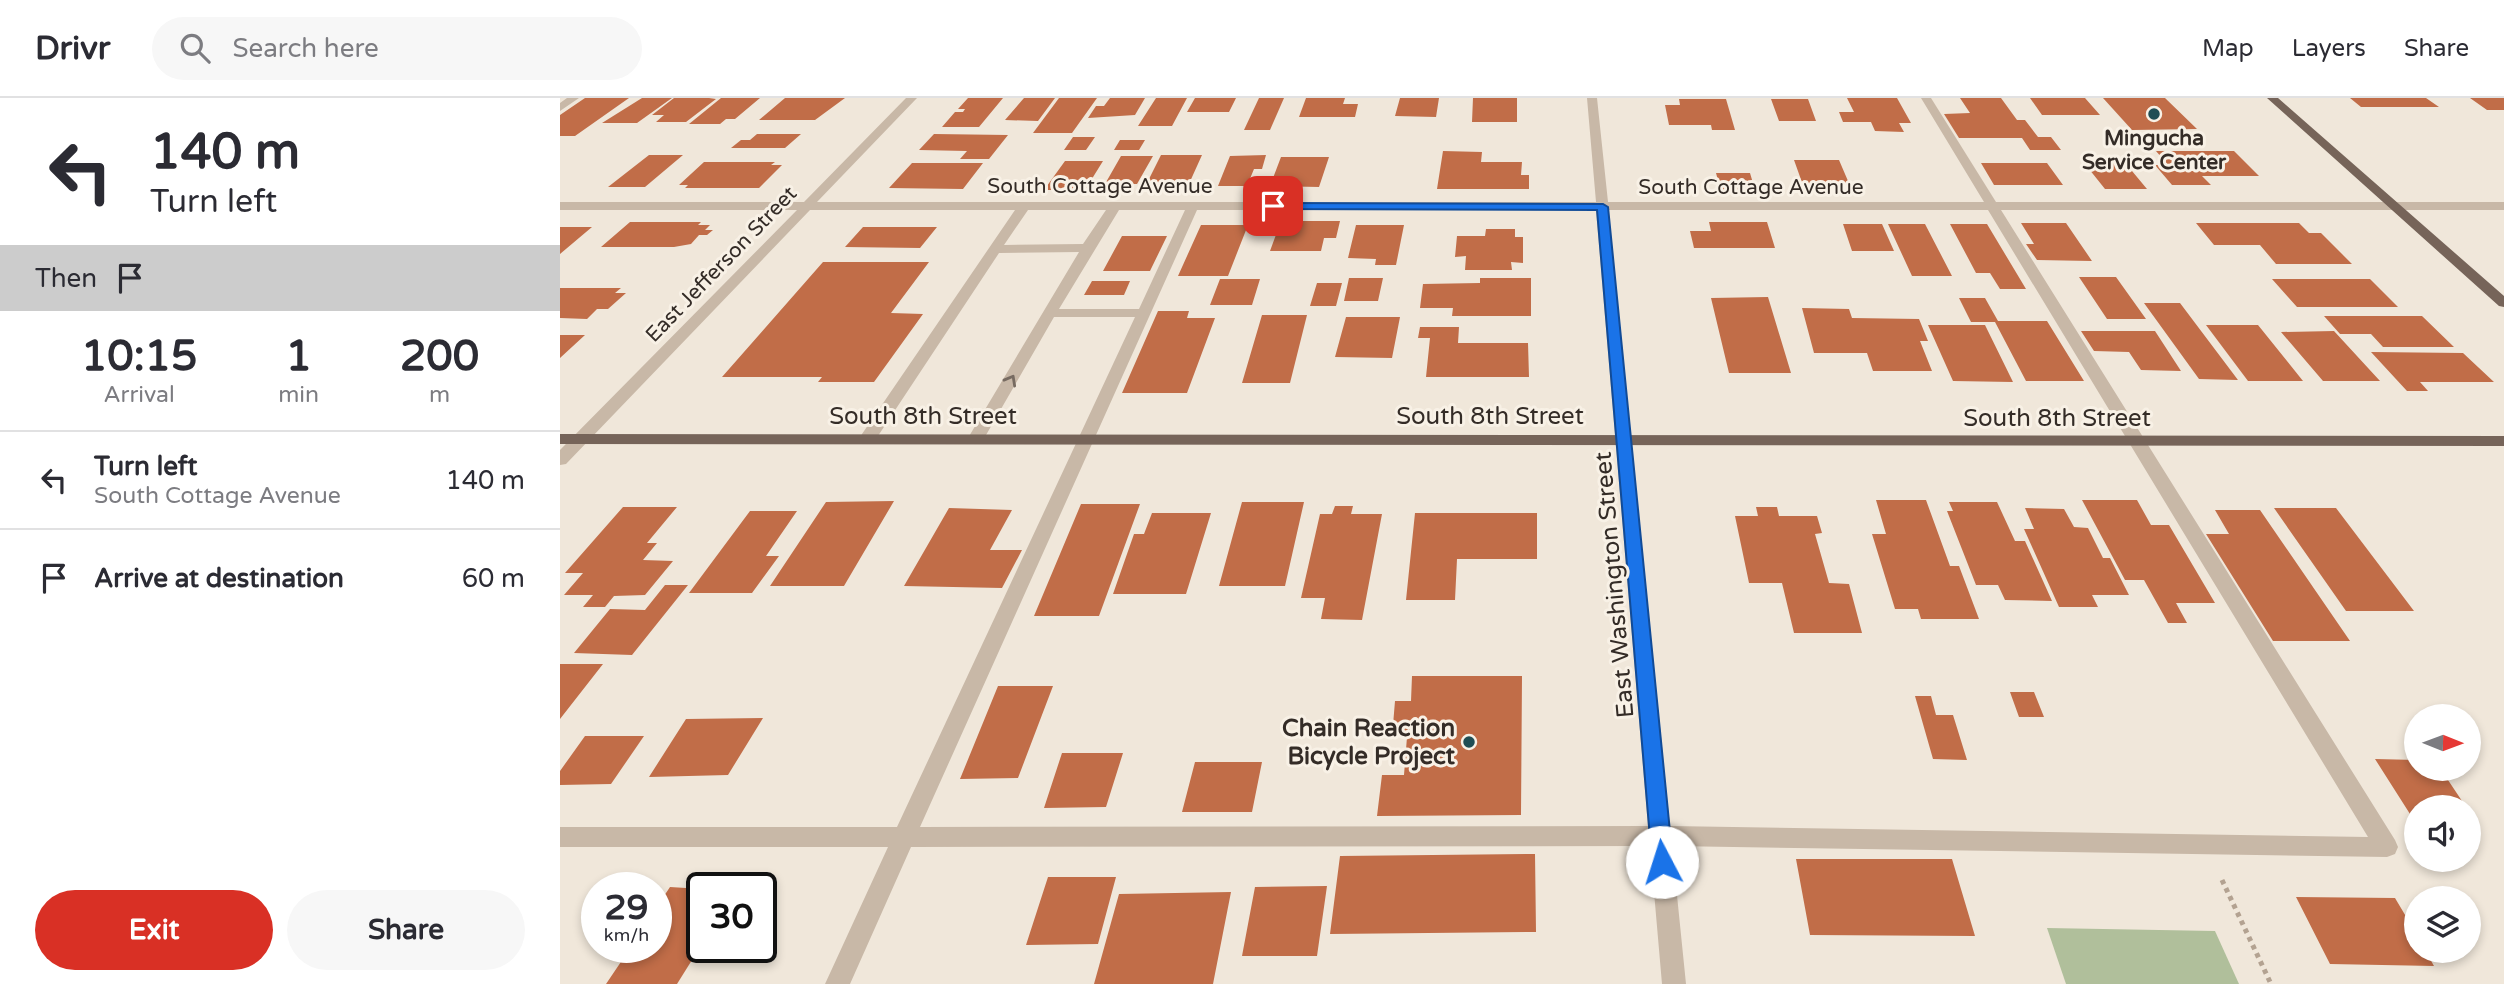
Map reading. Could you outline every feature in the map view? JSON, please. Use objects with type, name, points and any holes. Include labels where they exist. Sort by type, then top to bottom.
[{"type":"main road","points":[[2272,98],[2504,303]]},
{"type":"main road","name":"South 8th Street","points":[[560,439],[1626,438],[2504,442]]},
{"type":"street","points":[[560,108],[575,98]]},
{"type":"street","name":"East Jefferson Street","points":[[560,460],[912,98]]},
{"type":"street","name":"East Washington Street","points":[[1592,98],[1626,438],[1674,984]]},
{"type":"street","points":[[560,836],[1660,838],[2387,847],[1926,98]]},
{"type":"street","points":[[976,438],[1087,248],[1116,205]]},
{"type":"street","points":[[837,984],[1193,205]]},
{"type":"street","name":"South Cottage Avenue","points":[[560,206],[2504,206]]},
{"type":"street","points":[[868,438],[993,248],[1024,206]]},
{"type":"street","points":[[993,248],[1087,248]]},
{"type":"street","points":[[1048,313],[1144,313]]},
{"type":"path","points":[[2205,844],[2271,984]]},
{"type":"green space","points":[[2047,928],[2215,931],[2239,984],[2066,984]]},
{"type":"building","points":[[585,98],[629,98],[575,136],[560,136],[560,115]]},
{"type":"building","points":[[642,98],[672,98],[637,123],[602,123]]},
{"type":"building","points":[[674,98],[716,99],[686,122],[656,122],[664,115],[652,115]]},
{"type":"building","points":[[721,98],[760,98],[735,119],[726,119],[720,124],[689,124]]},
{"type":"building","points":[[785,98],[845,98],[815,120],[759,120]]},
{"type":"building","points":[[968,98],[1003,98],[979,127],[942,127],[955,112],[963,112],[965,109],[958,109]]},
{"type":"building","points":[[1024,98],[1055,98],[1038,121],[1005,120]]},
{"type":"building","points":[[1059,98],[1097,98],[1072,133],[1033,133]]},
{"type":"building","points":[[1110,98],[1145,98],[1135,115],[1088,118],[1096,106],[1104,106]]},
{"type":"building","points":[[1156,98],[1187,98],[1172,126],[1138,126]]},
{"type":"building","points":[[1195,98],[1236,98],[1229,112],[1187,112]]},
{"type":"building","points":[[1259,98],[1284,98],[1270,130],[1244,130]]},
{"type":"building","points":[[1306,98],[1345,98],[1343,104],[1358,104],[1355,117],[1299,117]]},
{"type":"building","points":[[1400,98],[1439,98],[1436,117],[1395,116]]},
{"type":"building","points":[[1473,98],[1517,98],[1517,122],[1472,122]]},
{"type":"building","points":[[1847,98],[1897,98],[1911,123],[1899,123],[1904,132],[1875,131],[1871,122],[1843,122],[1839,112],[1854,112]]},
{"type":"building","points":[[1960,98],[2001,98],[2017,120],[2025,120],[2038,137],[2051,137],[2061,150],[2030,150],[2022,138],[1959,138],[1944,114],[1970,113]]},
{"type":"building","points":[[2030,98],[2085,98],[2100,115],[2042,115]]},
{"type":"building","points":[[2103,98],[2165,98],[2197,129],[2132,130]]},
{"type":"building","points":[[2350,98],[2426,98],[2439,107],[2361,107]]},
{"type":"building","points":[[2470,98],[2504,98],[2504,110],[2487,110]]},
{"type":"building","points":[[1679,99],[1726,99],[1735,130],[1712,130],[1711,125],[1669,125],[1665,105],[1680,105]]},
{"type":"building","points":[[1771,99],[1808,99],[1816,121],[1779,121]]},
{"type":"building","points":[[757,134],[801,134],[785,148],[731,148],[741,140],[750,140]]},
{"type":"building","points":[[934,134],[1008,135],[989,159],[960,159],[967,151],[919,150]]},
{"type":"building","points":[[1073,137],[1095,137],[1086,150],[1064,150]]},
{"type":"building","points":[[1120,140],[1145,140],[1139,150],[1114,150]]},
{"type":"building","points":[[1443,151],[1482,152],[1481,162],[1522,162],[1521,175],[1529,175],[1529,189],[1437,189]]},
{"type":"building","points":[[2156,151],[2234,151],[2259,176],[2202,176],[2211,185],[2172,185],[2155,165],[2168,165]]},
{"type":"building","points":[[649,155],[683,155],[645,187],[608,187]]},
{"type":"building","points":[[1161,155],[1202,155],[1188,186],[1145,187]]},
{"type":"building","points":[[1266,155],[1262,169],[1254,169],[1247,186],[1218,186],[1230,156]]},
{"type":"building","points":[[1121,156],[1153,156],[1137,184],[1105,184]]},
{"type":"building","points":[[1281,157],[1329,157],[1319,187],[1270,186]]},
{"type":"building","points":[[2081,159],[2122,159],[2147,189],[2105,189]]},
{"type":"building","points":[[1794,160],[1839,160],[1851,188],[1804,188]]},
{"type":"building","points":[[1065,161],[1103,161],[1085,190],[1044,190]]},
{"type":"building","points":[[704,162],[775,162],[771,165],[782,165],[759,188],[685,188],[688,185],[679,185]]},
{"type":"building","points":[[912,163],[983,163],[963,189],[889,188]]},
{"type":"building","points":[[1981,163],[2047,163],[2063,185],[1994,185]]},
{"type":"building","points":[[1716,173],[1750,173],[1755,190],[1721,191]]},
{"type":"building","points":[[1281,221],[1340,221],[1336,238],[1324,238],[1321,251],[1270,251]]},
{"type":"building","points":[[630,222],[701,222],[698,225],[710,225],[705,230],[713,230],[707,235],[699,235],[691,244],[674,247],[601,247]]},
{"type":"building","points":[[1709,222],[1767,222],[1775,248],[1694,248],[1690,231],[1711,231]]},
{"type":"building","points":[[2021,223],[2066,223],[2092,261],[2037,260],[2026,244],[2034,244]]},
{"type":"building","points":[[2196,223],[2299,223],[2309,233],[2321,233],[2352,264],[2276,264],[2260,245],[2214,245]]},
{"type":"building","points":[[1843,224],[1882,224],[1894,251],[1852,251]]},
{"type":"building","points":[[1888,224],[1925,224],[1952,276],[1912,276]]},
{"type":"building","points":[[1950,224],[1987,224],[2026,289],[2000,289],[1990,273],[1976,273]]},
{"type":"building","points":[[1201,225],[1248,225],[1228,276],[1178,276]]},
{"type":"building","points":[[1356,225],[1404,225],[1396,265],[1375,265],[1376,259],[1348,258]]},
{"type":"building","points":[[560,227],[592,227],[560,254]]},
{"type":"building","points":[[863,227],[937,227],[920,248],[845,247]]},
{"type":"building","points":[[1486,229],[1515,229],[1515,237],[1523,237],[1523,263],[1511,262],[1512,270],[1465,270],[1466,256],[1455,257],[1457,236],[1485,236]]},
{"type":"building","points":[[1122,236],[1167,236],[1150,271],[1103,271]]},
{"type":"building","points":[[823,262],[929,262],[891,313],[923,314],[874,382],[818,382],[822,377],[722,377]]},
{"type":"building","points":[[2079,277],[2116,277],[2146,319],[2107,319]]},
{"type":"building","points":[[1349,278],[1383,278],[1378,301],[1344,301]]},
{"type":"building","points":[[1480,278],[1531,278],[1531,316],[1452,316],[1453,308],[1420,308],[1423,284],[1480,283]]},
{"type":"building","points":[[1220,279],[1260,279],[1252,305],[1210,305]]},
{"type":"building","points":[[2272,279],[2370,279],[2398,307],[2297,307]]},
{"type":"building","points":[[1092,281],[1130,281],[1124,295],[1084,295]]},
{"type":"building","points":[[1317,283],[1342,283],[1336,306],[1310,306]]},
{"type":"building","points":[[560,288],[621,288],[615,293],[626,293],[608,309],[597,309],[587,319],[560,318]]},
{"type":"building","points":[[1768,297],[1791,373],[1729,373],[1711,298]]},
{"type":"building","points":[[1959,298],[1985,298],[1998,321],[2047,321],[2084,381],[2026,381],[1995,322],[1971,322]]},
{"type":"building","points":[[2144,303],[2180,303],[2238,380],[2199,379]]},
{"type":"building","points":[[1802,308],[1849,309],[1852,318],[1919,319],[1928,341],[1920,341],[1932,371],[1873,371],[1867,353],[1814,353]]},
{"type":"building","points":[[1158,311],[1189,311],[1187,318],[1215,318],[1187,393],[1122,393]]},
{"type":"building","points":[[1262,315],[1307,315],[1290,383],[1242,383]]},
{"type":"building","points":[[2324,316],[2422,316],[2454,347],[2383,347],[2371,334],[2340,334]]},
{"type":"building","points":[[1346,317],[1400,317],[1392,358],[1335,357]]},
{"type":"building","points":[[1928,325],[1985,325],[2013,382],[1953,381]]},
{"type":"building","points":[[2206,325],[2258,325],[2303,381],[2248,381]]},
{"type":"building","points":[[1420,327],[1459,327],[1458,343],[1528,343],[1529,377],[1426,377],[1430,338],[1418,338]]},
{"type":"building","points":[[2081,331],[2155,331],[2181,371],[2141,370],[2129,352],[2094,351]]},
{"type":"building","points":[[2334,331],[2380,381],[2323,381],[2281,332]]},
{"type":"building","points":[[560,335],[585,335],[560,358]]},
{"type":"building","points":[[2371,352],[2463,353],[2494,382],[2420,382],[2428,391],[2407,391]]},
{"type":"building","points":[[1876,500],[1926,500],[1950,566],[1959,566],[1979,619],[1921,619],[1918,609],[1895,609],[1872,534],[1886,534]]},
{"type":"building","points":[[2082,500],[2137,500],[2151,525],[2169,525],[2215,603],[2176,603],[2187,623],[2168,623],[2144,580],[2125,580]]},
{"type":"building","points":[[894,501],[844,586],[770,586],[826,502]]},
{"type":"building","points":[[1242,502],[1304,502],[1285,586],[1219,586]]},
{"type":"building","points":[[1949,502],[1997,502],[2015,541],[2025,541],[2052,601],[2005,600],[1998,585],[1976,585],[1947,511],[1953,511]]},
{"type":"building","points":[[1081,504],[1140,504],[1099,616],[1034,616]]},
{"type":"building","points":[[1335,506],[1353,506],[1351,514],[1382,514],[1362,620],[1321,619],[1325,598],[1301,598],[1320,514],[1332,514]]},
{"type":"building","points":[[623,507],[677,507],[647,543],[657,543],[643,560],[673,561],[645,595],[614,596],[605,607],[583,607],[593,595],[564,595],[583,573],[565,573]]},
{"type":"building","points":[[1756,507],[1777,507],[1779,516],[1817,516],[1822,533],[1815,534],[1829,583],[1849,584],[1862,633],[1794,633],[1782,583],[1749,583],[1735,516],[1758,516]]},
{"type":"building","points":[[949,508],[1012,510],[990,550],[1022,550],[1002,588],[904,586]]},
{"type":"building","points":[[2025,508],[2064,509],[2074,527],[2088,528],[2103,558],[2110,558],[2129,595],[2092,595],[2098,607],[2059,607],[2024,529],[2034,529]]},
{"type":"building","points":[[2274,508],[2336,508],[2414,611],[2346,611]]},
{"type":"building","points":[[2215,510],[2260,510],[2350,641],[2273,641],[2206,534],[2229,534]]},
{"type":"building","points":[[750,511],[797,511],[766,556],[779,556],[752,593],[689,593]]},
{"type":"building","points":[[1152,513],[1211,513],[1186,594],[1113,594],[1134,534],[1144,534]]},
{"type":"building","points":[[1415,513],[1537,513],[1537,559],[1457,559],[1455,600],[1406,600]]},
{"type":"building","points":[[665,585],[688,585],[632,655],[574,653],[610,609],[645,610]]},
{"type":"building","points":[[560,664],[603,664],[560,719]]},
{"type":"building","points":[[1412,676],[1522,676],[1521,815],[1377,816],[1382,775],[1404,775],[1407,737],[1392,737],[1395,701],[1411,701]]},
{"type":"building","points":[[998,686],[1053,686],[1018,778],[960,779]]},
{"type":"building","points":[[2010,692],[2034,692],[2044,717],[2019,717]]},
{"type":"building","points":[[1915,696],[1931,696],[1936,715],[1953,715],[1967,760],[1933,759]]},
{"type":"building","points":[[763,718],[728,775],[649,777],[686,719]]},
{"type":"building","points":[[585,736],[644,736],[611,784],[560,785],[560,771]]},
{"type":"building","points":[[1062,753],[1123,753],[1106,807],[1044,808]]},
{"type":"building","points":[[2375,759],[2404,760],[2404,781],[2449,781],[2458,795],[2404,795],[2404,805]]},
{"type":"building","points":[[1195,762],[1262,762],[1252,812],[1182,812]]},
{"type":"building","points":[[1535,854],[1536,932],[1330,934],[1340,856]]},
{"type":"building","points":[[1796,859],[1952,859],[1975,936],[1810,935]]},
{"type":"building","points":[[1048,877],[1116,877],[1098,944],[1026,945]]},
{"type":"building","points":[[1327,886],[1317,956],[1242,956],[1255,887]]},
{"type":"building","points":[[672,887],[686,888],[686,963],[690,963],[677,984],[606,984],[620,963],[672,963]]},
{"type":"building","points":[[1231,892],[1213,984],[1094,984],[1119,894]]},
{"type":"building","points":[[2296,897],[2395,898],[2404,913],[2404,963],[2432,963],[2434,966],[2330,964]]},
{"type":"place","name":"Mingucha Service Center","points":[[2154,114]]},
{"type":"place","name":"Chain Reaction Bicycle Project","points":[[1469,742]]},
{"type":"route","points":[[1273,206],[1603,207],[1626,438],[1662,862]]}]
